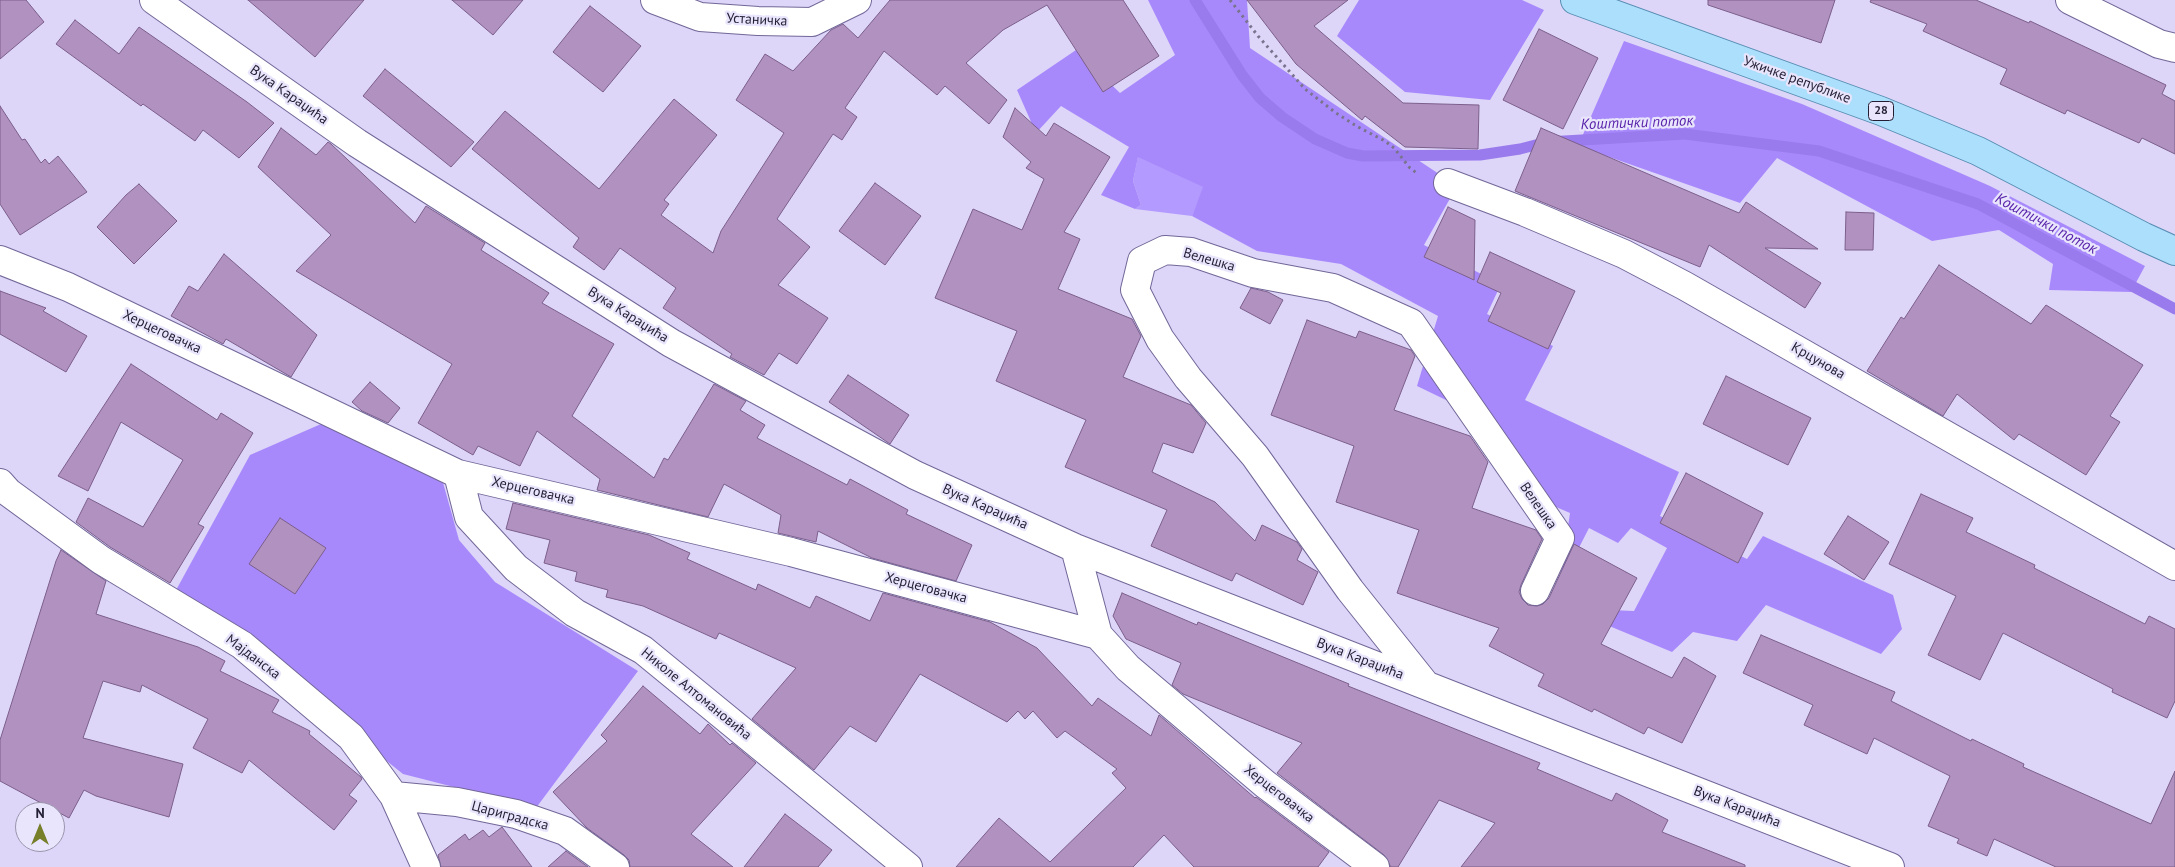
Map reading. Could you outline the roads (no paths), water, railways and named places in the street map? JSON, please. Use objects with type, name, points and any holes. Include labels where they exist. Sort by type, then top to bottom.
[{"type":"main road","name":"Ужичке републике","points":[[1575,0],[1788,76],[1899,118],[1978,151],[2126,228],[2175,251]]},
{"type":"street","name":"Вука Караџића","points":[[154,0],[357,143],[671,342],[914,475],[1075,548],[1890,867]]},
{"type":"street","name":"Устаничка","points":[[655,0],[700,17],[812,22],[857,0]]},
{"type":"street","points":[[2070,0],[2159,44],[2175,48]]},
{"type":"street","name":"Крцунова","points":[[1448,183],[1525,212],[1624,254],[1685,286],[2175,566]]},
{"type":"street","name":"Велешка","points":[[1426,685],[1350,590],[1254,456],[1188,378],[1160,339],[1135,290],[1142,261],[1164,250],[1191,252],[1253,273],[1333,288],[1411,323],[1560,538],[1535,591]]},
{"type":"street","name":"Херцеговачка","points":[[0,260],[76,292],[288,390],[458,474],[791,552],[1098,635]]},
{"type":"street","name":"Николе Алтомановића","points":[[458,474],[469,517],[516,568],[575,613],[643,650],[908,867]]},
{"type":"street","name":"Мајданска","points":[[3,491],[101,560],[242,645],[351,737],[394,796],[426,867]]},
{"type":"street","name":"Херцеговачка","points":[[1075,548],[1098,635],[1128,668],[1257,778],[1375,867]]},
{"type":"street","name":"Цариградска","points":[[394,796],[457,802],[516,814],[565,831],[615,867]]},
{"type":"waterway","name":"Коштички поток","points":[[1195,0],[1242,75],[1260,98],[1282,117],[1315,139],[1347,153],[1363,156],[1480,155],[1520,149],[1547,142],[1685,134],[1819,151],[1978,204],[2175,309]]}]
